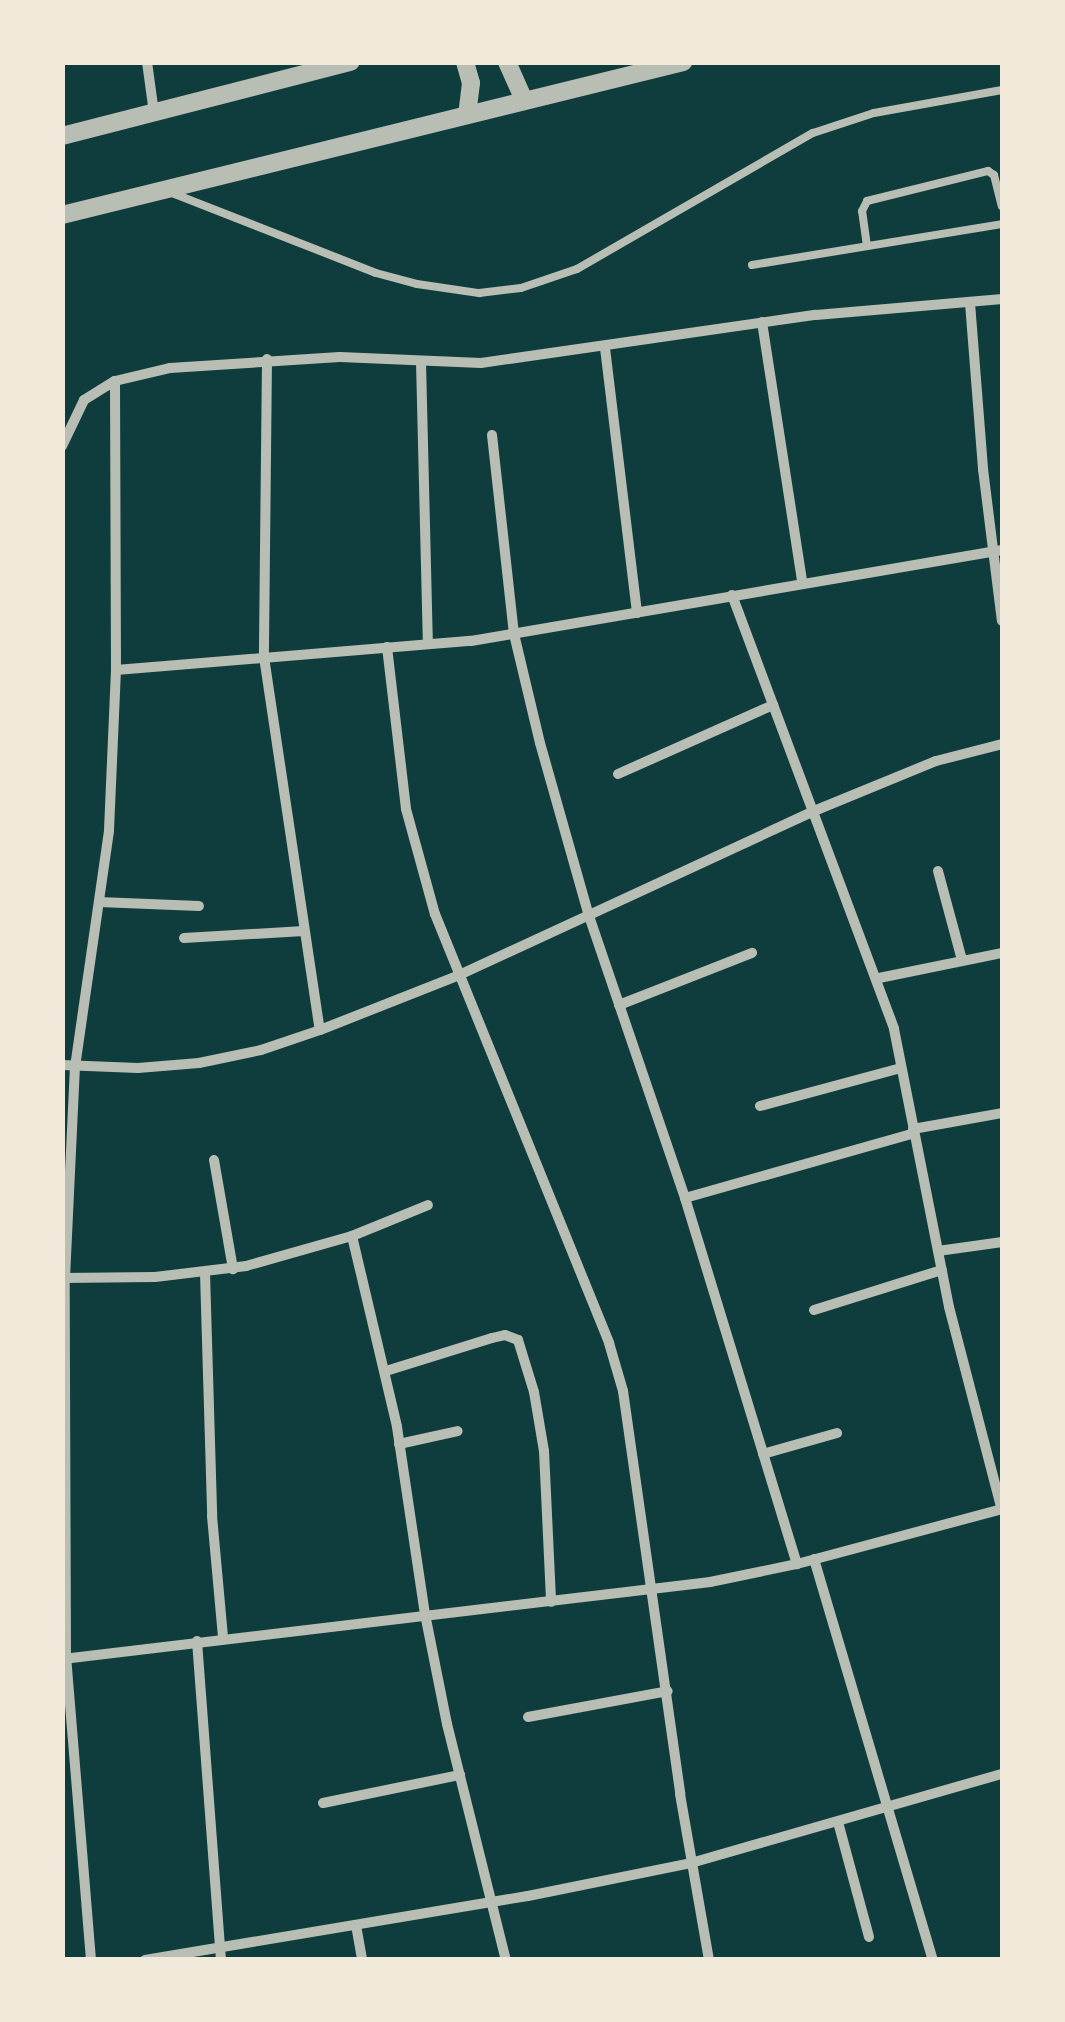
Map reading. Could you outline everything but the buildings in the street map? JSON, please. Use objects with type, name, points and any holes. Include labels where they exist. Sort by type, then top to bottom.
[{"type":"street","points":[[148,62],[154,114]]},
{"type":"street","points":[[62,136],[351,62]]},
{"type":"street","points":[[465,62],[471,83],[468,114]]},
{"type":"street","points":[[507,62],[524,100]]},
{"type":"street","points":[[62,215],[159,188],[683,62]]},
{"type":"street","points":[[62,446],[84,400],[115,381],[170,368],[340,356],[481,363],[605,348],[762,322],[1002,300]]},
{"type":"street","points":[[970,303],[1002,621]]},
{"type":"street","points":[[762,322],[802,582]]},
{"type":"street","points":[[605,348],[637,613]]},
{"type":"street","points":[[267,360],[264,657],[320,1030]]},
{"type":"street","points":[[420,362],[428,644]]},
{"type":"street","points":[[91,1960],[64,1659],[64,1278],[75,1067],[109,830],[116,670],[115,381]]},
{"type":"street","points":[[492,435],[514,634],[588,913],[685,1198],[797,1564]]},
{"type":"street","points":[[116,670],[514,634],[997,551]]},
{"type":"street","points":[[64,1659],[223,1637],[654,1590],[797,1564],[1002,1510],[942,1270],[901,1068],[878,978],[732,596]]},
{"type":"street","points":[[386,647],[406,809],[457,976],[609,1343],[634,1443],[691,1863],[709,1960]]},
{"type":"street","points":[[618,774],[773,705]]},
{"type":"street","points":[[62,1065],[138,1068],[200,1062],[261,1050],[320,1030],[457,976],[814,811],[936,761],[1002,744]]},
{"type":"street","points":[[938,871],[962,960]]},
{"type":"street","points":[[98,902],[200,906]]},
{"type":"street","points":[[184,938],[304,931]]},
{"type":"street","points":[[619,1006],[752,952]]},
{"type":"street","points":[[878,978],[1002,952]]},
{"type":"street","points":[[760,1106],[901,1068]]},
{"type":"street","points":[[685,1198],[914,1131],[1002,1113]]},
{"type":"street","points":[[214,1160],[233,1268]]},
{"type":"street","points":[[64,1278],[205,1274],[352,1236],[428,1205]]},
{"type":"street","points":[[352,1236],[400,1444],[424,1614],[506,1960]]},
{"type":"street","points":[[938,1251],[1002,1242]]},
{"type":"street","points":[[814,1310],[942,1270]]},
{"type":"street","points":[[205,1274],[210,1481],[223,1637]]},
{"type":"street","points":[[386,1371],[492,1338],[518,1340],[534,1392],[544,1451],[551,1602]]},
{"type":"street","points":[[400,1444],[458,1431]]},
{"type":"street","points":[[763,1454],[837,1433]]},
{"type":"street","points":[[814,1559],[932,1960]]},
{"type":"street","points":[[197,1641],[221,1960]]},
{"type":"street","points":[[528,1717],[668,1691]]},
{"type":"street","points":[[145,1960],[691,1863],[1002,1774]]},
{"type":"street","points":[[323,1802],[460,1775]]},
{"type":"street","points":[[838,1822],[868,1937]]},
{"type":"street","points":[[356,1925],[362,1960]]},
{"type":"lane","points":[[159,188],[376,273],[450,291],[507,290],[576,269],[813,133],[874,113],[1002,90]]},
{"type":"lane","points":[[868,246],[862,208],[868,201],[988,172],[994,175],[1002,206]]},
{"type":"lane","points":[[752,265],[1002,224]]}]
